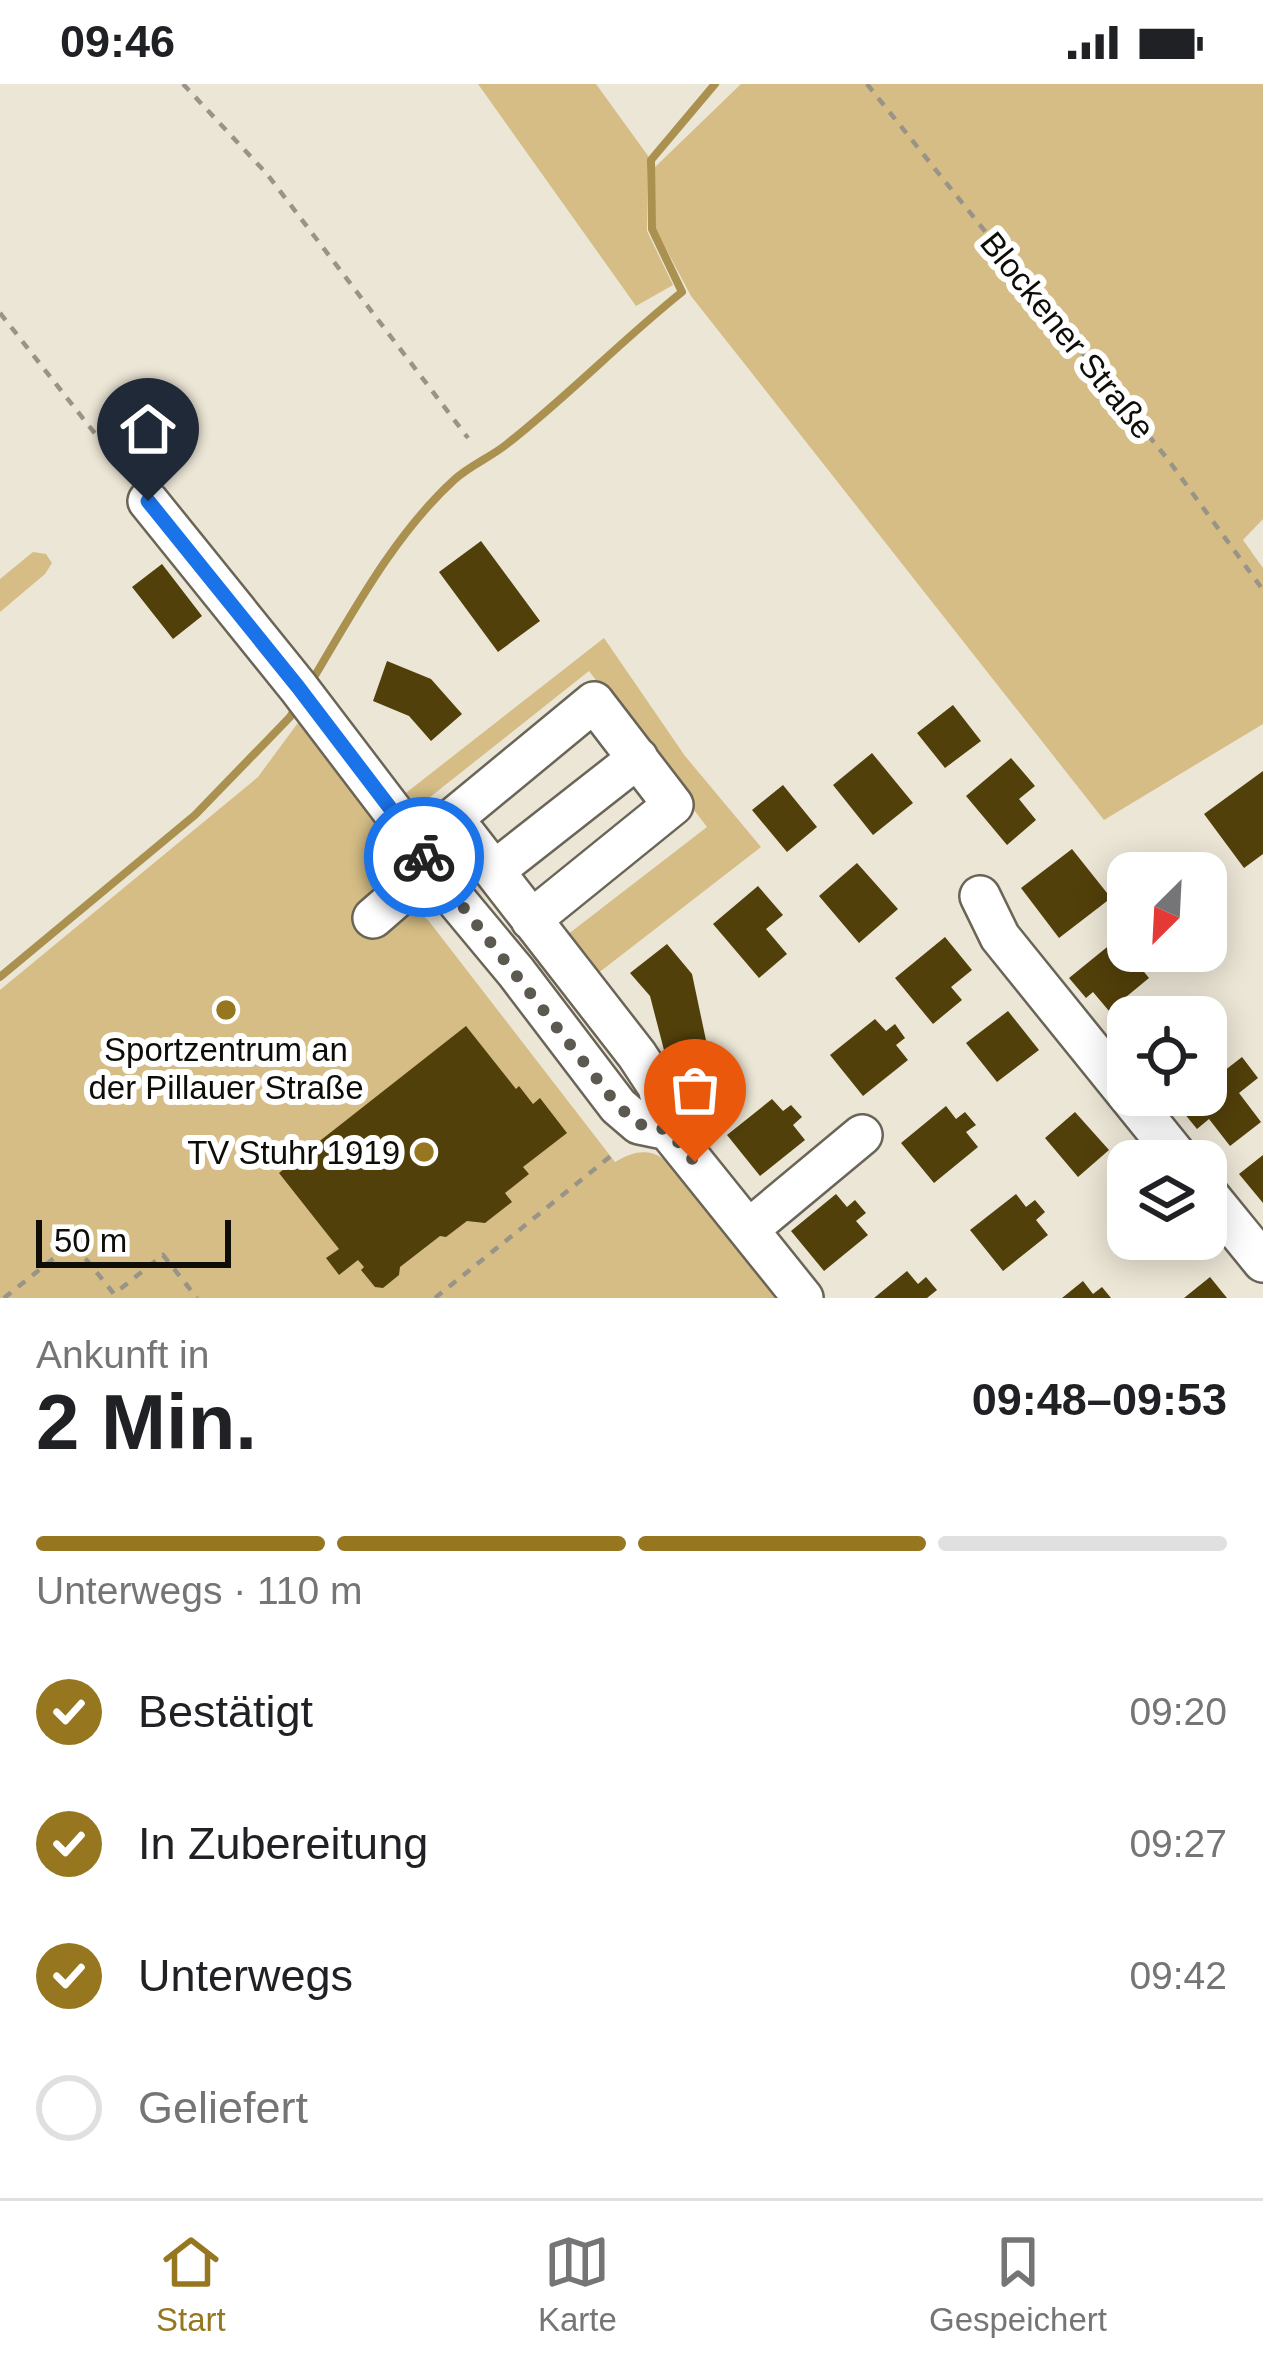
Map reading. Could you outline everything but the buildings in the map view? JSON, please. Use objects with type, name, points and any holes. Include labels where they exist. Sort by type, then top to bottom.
[{"type":"street","points":[[148,501],[618,1106],[654,1127],[749,1229],[803,1298]]},
{"type":"street","points":[[374,917],[403,892],[432,830],[451,820],[594,702],[673,805],[531,920]]},
{"type":"street","points":[[494,871],[638,758]]},
{"type":"street","points":[[451,820],[637,1055],[658,1087],[654,1127]]},
{"type":"street","points":[[980,896],[1000,937],[1164,1140]]},
{"type":"street","points":[[749,1229],[862,1135]]},
{"type":"street","points":[[1227,1218],[1263,1262]]},
{"type":"path","points":[[183,84],[267,174],[469,438]]},
{"type":"path","name":"Blockener Straße","points":[[867,84],[1168,461],[1263,590]]},
{"type":"path","points":[[0,314],[148,501]]},
{"type":"path","points":[[435,1298],[654,1127]]},
{"type":"path","points":[[4,1298],[73,1243],[114,1294],[164,1255],[197,1298]]},
{"type":"shaded area","points":[[478,84],[596,84],[651,160],[647,231],[673,285],[636,306]]},
{"type":"shaded area","points":[[741,84],[1263,84],[1263,519],[1243,540],[1263,568],[1263,724],[1104,820],[691,296],[655,228],[653,169]]},
{"type":"shaded area","points":[[33,552],[46,554],[52,563],[0,612],[0,579]]},
{"type":"shaded area","points":[[604,638],[685,756],[761,847],[597,974],[567,935],[707,827],[589,671],[415,809],[402,796]]},
{"type":"shaded area","name":"Sportzentrum an der Pillauer Straße","points":[[303,716],[381,820],[378,868],[428,920],[615,1162],[642,1152],[658,1155],[672,1166],[776,1298],[0,1298],[0,990],[258,777]]},
{"type":"waterway","points":[[310,684],[375,577],[432,502],[460,475],[530,426],[682,292],[652,229],[651,160],[715,84]]},
{"type":"waterway","points":[[0,977],[195,815],[296,707]]},
{"type":"way so far","points":[[424,857],[618,1106],[639,1124],[668,1130],[695,1162]]},
{"type":"place","name":"Sportzentrum an der Pillauer Straße","points":[[226,1010]]},
{"type":"place","name":"TV Stuhr 1919","points":[[424,1152]]},
{"type":"route","points":[[148,501],[298,687],[424,857]]}]
